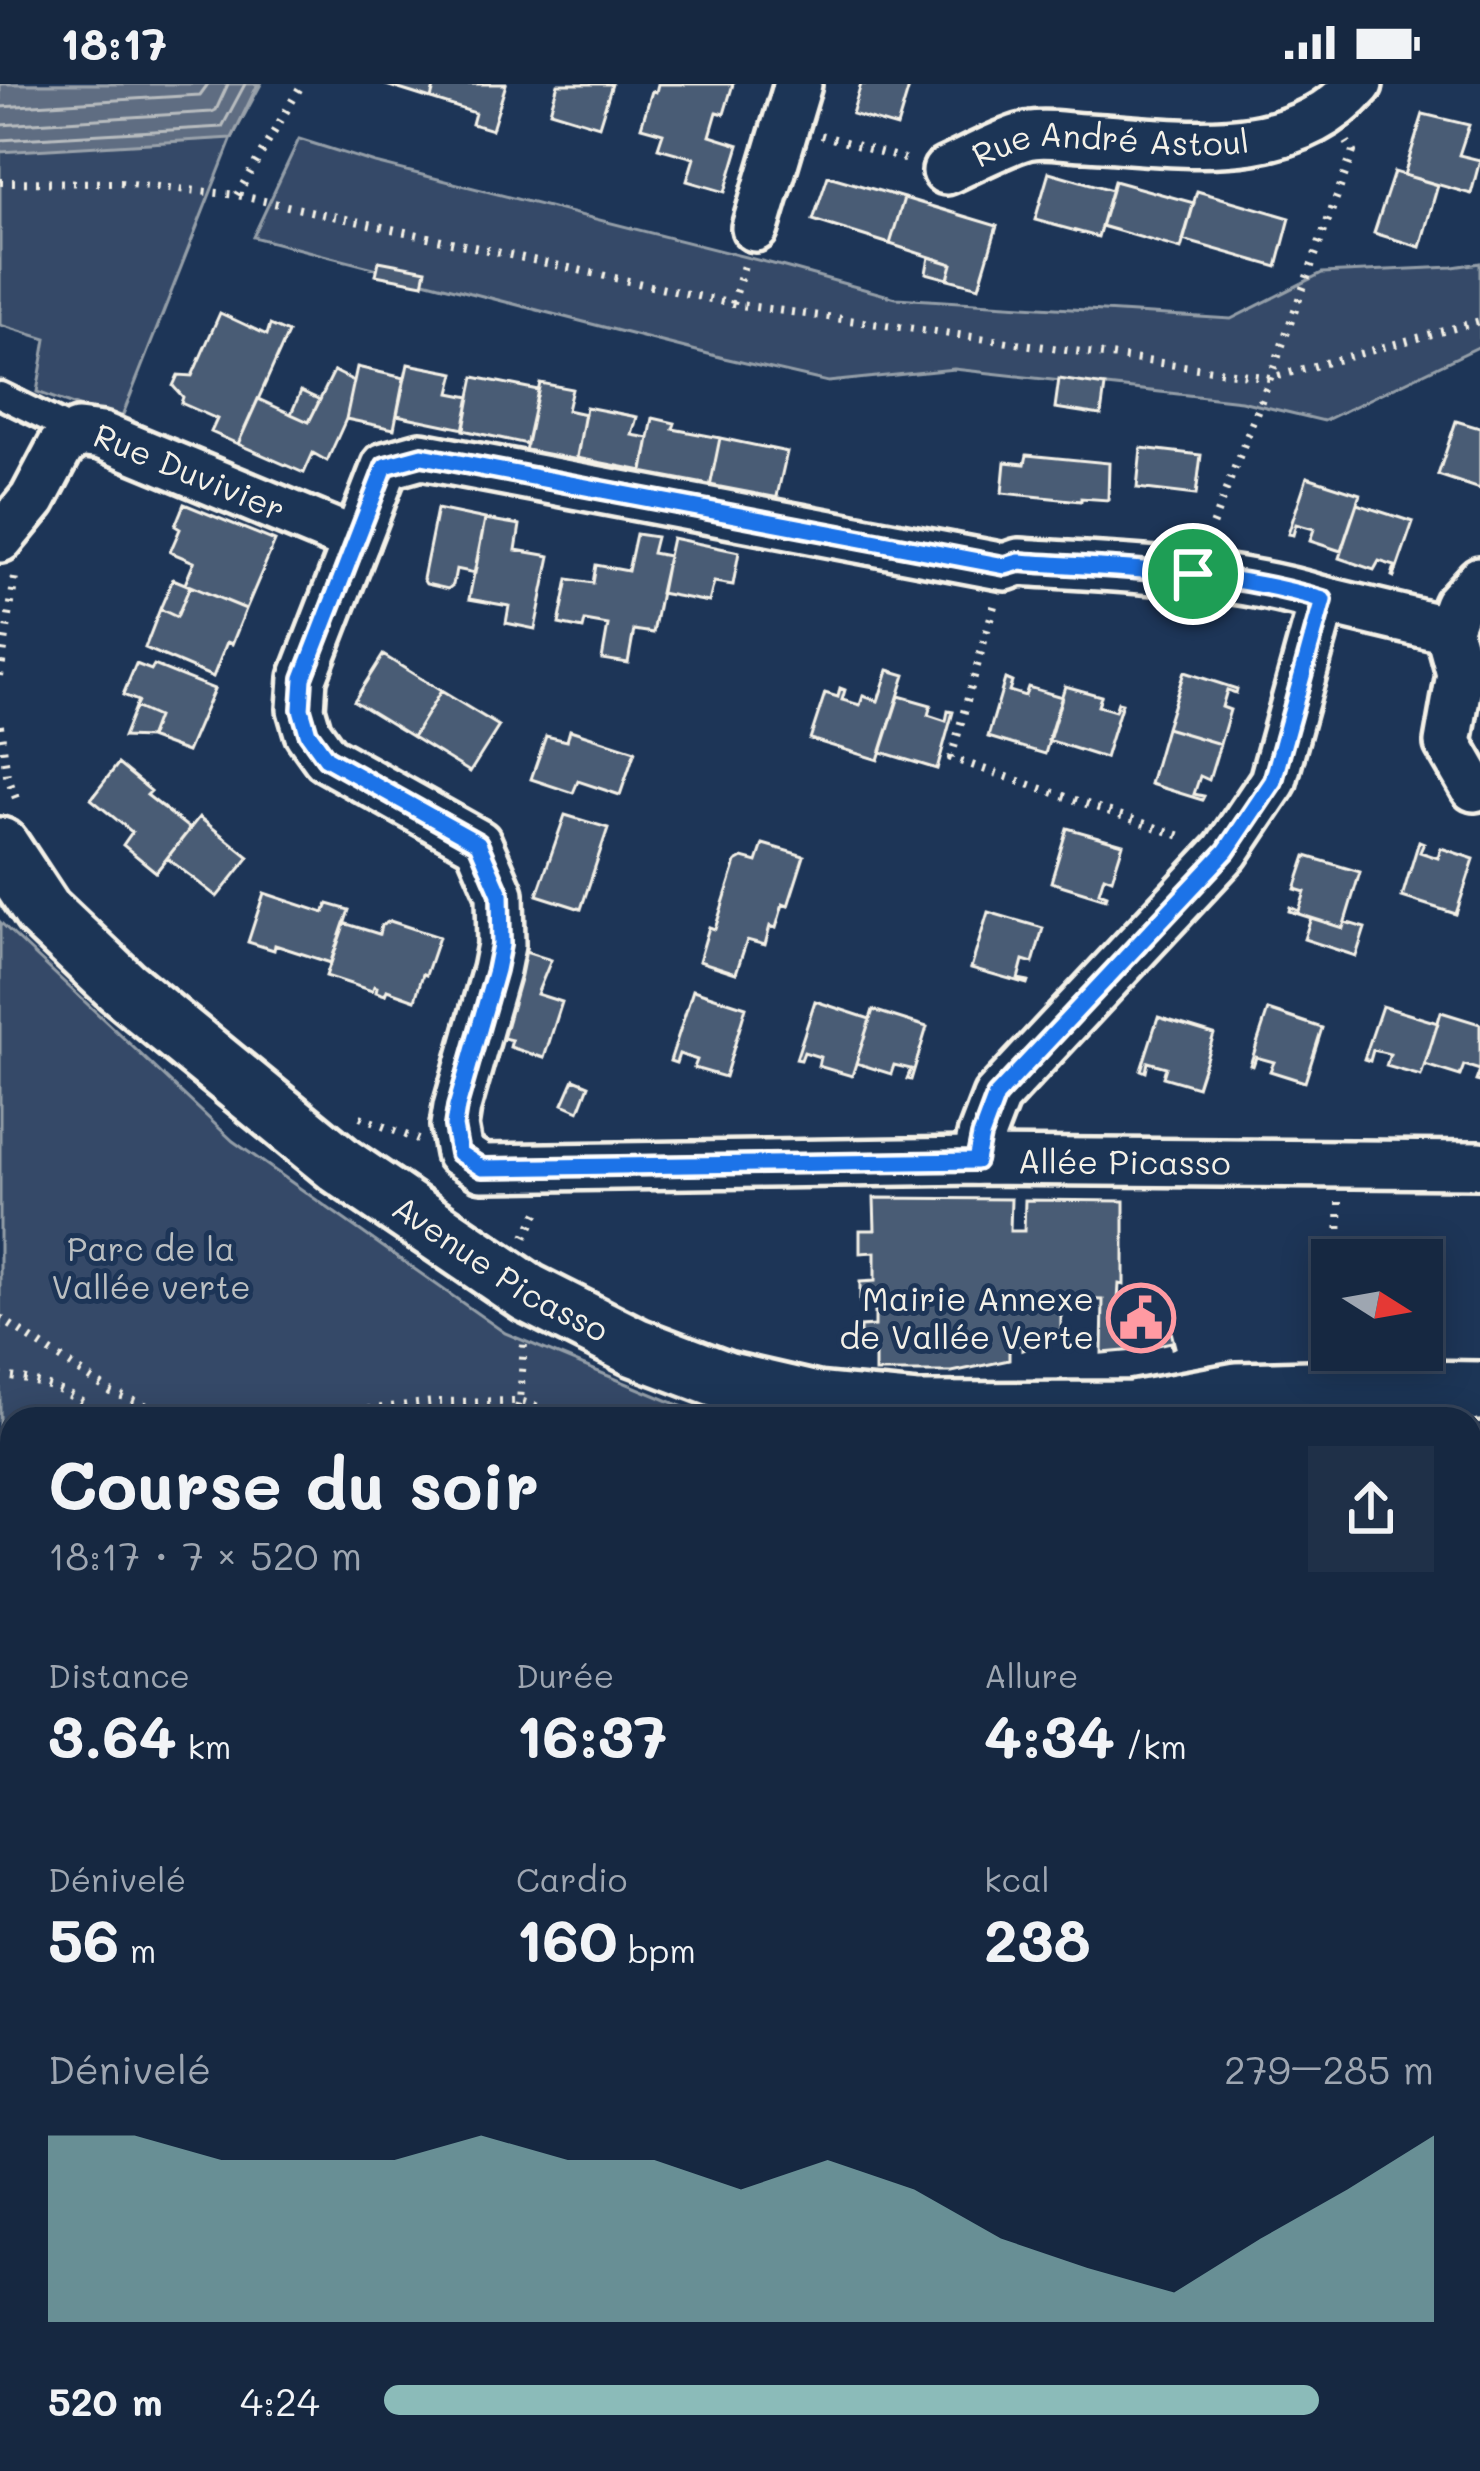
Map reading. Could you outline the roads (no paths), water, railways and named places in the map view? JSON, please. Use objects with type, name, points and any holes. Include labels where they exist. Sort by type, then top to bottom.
[{"type":"street","name":"Rue André Astoul","points":[[946,171],[1029,135],[1234,144],[1282,135],[1315,119],[1344,96]]},
{"type":"street","points":[[755,228],[791,105]]},
{"type":"street","name":"Rue Duvivier","points":[[8,557],[61,446],[78,433],[102,436],[356,541]]},
{"type":"street","points":[[356,541],[385,466],[422,456],[1012,564],[1193,574],[1287,589],[1448,630]]},
{"type":"street","name":"Allée Picasso","points":[[356,541],[303,678],[301,709],[308,733],[326,758],[478,843],[500,894],[501,945],[454,1126],[459,1153],[482,1168],[976,1161],[1480,1165]]},
{"type":"street","points":[[1474,788],[1448,743],[1460,674],[1448,630],[1457,605],[1480,580]]},
{"type":"street","points":[[976,1161],[996,1096],[1226,851],[1273,781],[1323,600]]},
{"type":"street","name":"Avenue Picasso","points":[[0,847],[44,912],[121,986],[341,1166],[515,1284],[653,1354],[725,1381],[816,1402],[868,1407]]},
{"type":"street","name":"Avenue Picasso","points":[[1186,1407],[1237,1393],[1480,1391]]},
{"type":"lane","points":[[0,395],[78,433]]},
{"type":"water","points":[[0,84],[258,84],[232,138],[0,152]]},
{"type":"place","name":"Mairie Annexe de Vallée Verte","points":[[1141,1318]]},
{"type":"park label","name":"Parc de la Vallée verte","points":[[151,1268]]}]
